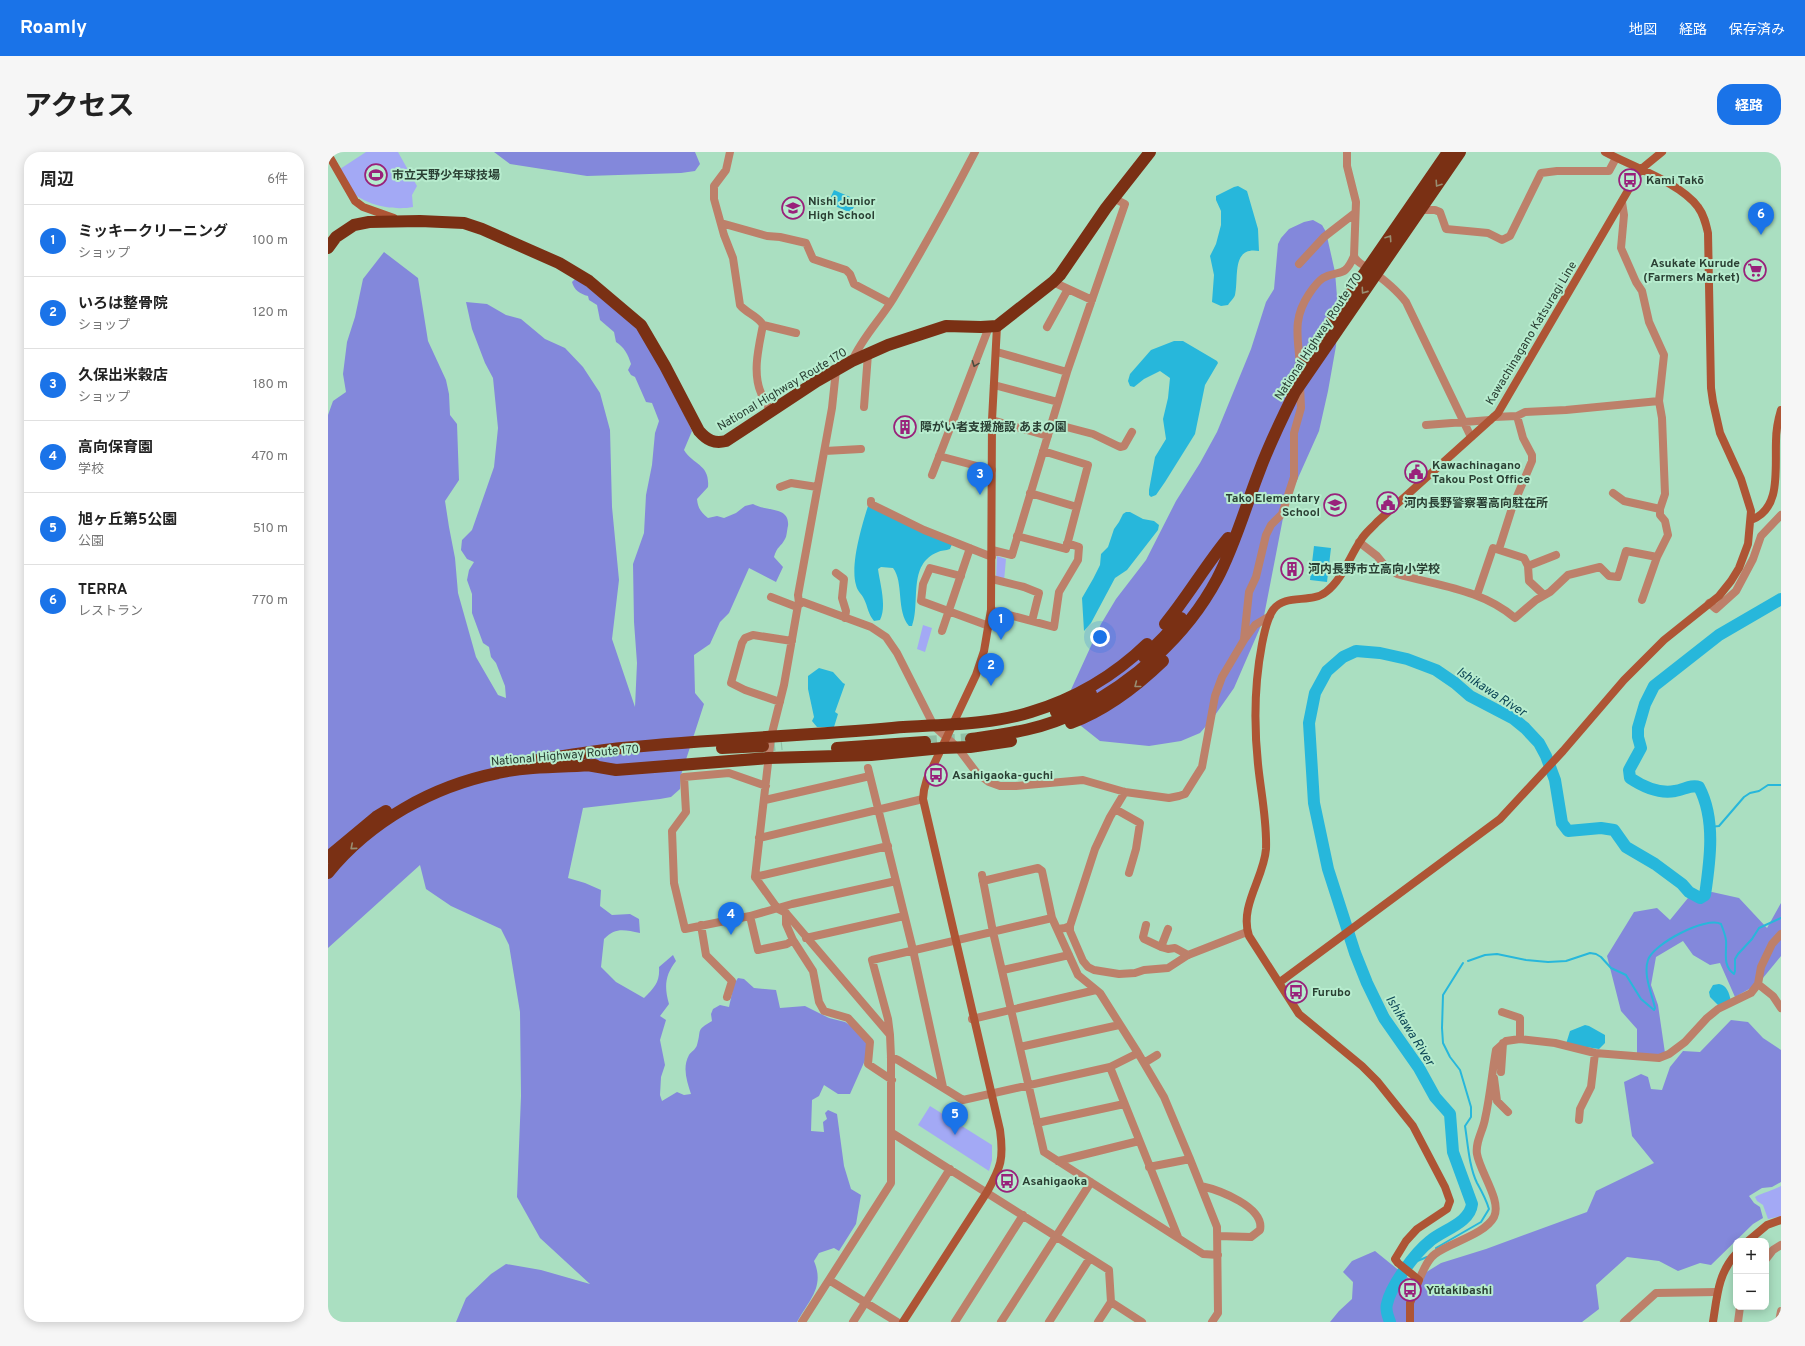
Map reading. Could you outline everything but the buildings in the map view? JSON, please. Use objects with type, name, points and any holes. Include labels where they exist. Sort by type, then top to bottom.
[{"type":"highway","points":[[993,326],[1053,282],[1150,152]]},
{"type":"highway","name":"National Highway Route 170","points":[[970,734],[1033,720],[1070,706],[1104,686],[1135,665],[1164,637],[1191,606],[1231,539],[1278,426],[1300,385],[1448,152]]},
{"type":"highway","name":"National Highway Route 170","points":[[1231,539],[1251,470],[1271,423],[1300,370],[1420,210],[1460,152]]},
{"type":"highway","name":"National Highway Route 170","points":[[328,248],[336,236],[354,225],[368,222],[464,223],[482,229],[559,263],[589,281],[641,325],[665,366],[699,431],[711,441],[719,443],[726,441],[836,370],[852,361],[895,342],[946,326],[993,326]]},
{"type":"highway","points":[[766,748],[934,726],[1000,720],[1030,712],[1068,699],[1101,680],[1131,660],[1160,632],[1186,598],[1211,559],[1231,539]]},
{"type":"highway","points":[[766,748],[870,755],[944,743],[958,748],[995,744],[1037,735],[1058,728],[1090,714],[1127,692],[1144,679],[1175,649],[1204,615],[1224,583],[1231,539]]},
{"type":"highway","points":[[782,748],[925,738]]},
{"type":"highway","name":"National Highway Route 170","points":[[328,857],[376,817],[419,792],[459,775],[498,765],[621,748],[766,748]]},
{"type":"highway","name":"National Highway Route 170","points":[[328,873],[338,860],[381,823],[423,798],[462,782],[500,772],[587,765],[616,770],[766,748]]},
{"type":"street","points":[[730,152],[726,170],[714,186],[714,199],[734,262],[740,305],[763,325],[796,333]]},
{"type":"street","points":[[852,361],[862,343],[890,303],[976,152]]},
{"type":"street","points":[[1347,152],[1347,166],[1356,202],[1354,256],[1357,262],[1398,292],[1406,302],[1471,437]]},
{"type":"street","points":[[1280,982],[1500,819],[1563,751],[1644,659],[1710,603],[1731,582],[1741,563],[1748,544],[1751,520],[1745,489],[1720,433],[1713,402],[1711,388],[1708,233],[1706,222],[1698,207],[1692,200],[1670,184],[1605,152]]},
{"type":"street","points":[[1640,170],[1662,152]]},
{"type":"street","points":[[328,154],[355,201],[363,207],[394,218],[396,222]]},
{"type":"street","points":[[1420,210],[1435,210],[1440,212],[1446,229],[1488,233],[1502,240],[1510,236],[1540,173],[1558,171],[1609,171],[1616,158]]},
{"type":"street","name":"Kawachinagano Katsuragi Line","points":[[1418,1279],[1395,1259],[1417,1229],[1447,1209],[1450,1202],[1445,1187],[1413,1126],[1377,1081],[1362,1066],[1299,1014],[1248,932],[1246,925],[1246,914],[1266,850],[1263,803],[1259,772],[1256,707],[1258,665],[1265,632],[1272,610],[1277,605],[1285,601],[1317,597],[1325,594],[1346,566],[1359,542],[1378,522],[1498,413],[1640,170]]},
{"type":"street","points":[[871,501],[871,504],[901,520],[970,548],[992,554],[1012,555],[1067,372],[1125,204],[1115,199]]},
{"type":"street","points":[[1622,202],[1624,215],[1620,248],[1636,282],[1642,291],[1649,322],[1664,355],[1659,401],[1662,418],[1665,494],[1660,509],[1660,515],[1665,521],[1668,535],[1657,557],[1642,600]]},
{"type":"street","points":[[1299,264],[1324,237],[1355,212]]},
{"type":"street","points":[[721,222],[767,236],[780,237],[806,243],[814,259],[846,270],[850,274],[854,284],[890,303]]},
{"type":"street","points":[[1300,370],[1296,333],[1300,310],[1313,289],[1320,281],[1325,277],[1341,273],[1346,270],[1354,256]]},
{"type":"street","points":[[1053,282],[1092,300]]},
{"type":"street","points":[[1047,327],[1068,289]]},
{"type":"street","points":[[763,325],[756,365],[761,395],[772,412]]},
{"type":"street","points":[[903,1322],[987,1192],[998,1172],[1002,1154],[1000,1130],[972,1019],[923,799],[927,779],[976,675],[984,651],[989,626],[992,579],[992,420],[997,352],[993,326]]},
{"type":"street","points":[[932,476],[993,326]]},
{"type":"street","points":[[997,352],[1067,372]]},
{"type":"street","points":[[864,407],[868,354]]},
{"type":"street","points":[[836,370],[832,408],[798,595],[798,605],[792,641],[780,702],[766,748],[765,800],[755,877],[782,911],[890,1035]]},
{"type":"street","points":[[994,385],[1058,402]]},
{"type":"street","points":[[1244,640],[1249,592],[1256,577],[1266,536],[1271,525],[1282,514],[1294,477],[1294,433],[1301,408],[1300,385]]},
{"type":"street","points":[[1426,425],[1517,416],[1525,412],[1566,410],[1659,401]]},
{"type":"street","points":[[1751,520],[1761,517],[1767,513],[1774,506],[1778,498],[1780,486],[1775,442],[1781,410]]},
{"type":"street","points":[[1499,549],[1532,461],[1532,455],[1522,438],[1517,416]]},
{"type":"street","points":[[992,420],[1048,436]]},
{"type":"street","points":[[1051,423],[1093,434],[1120,447],[1124,446],[1132,432]]},
{"type":"street","points":[[825,451],[861,450]]},
{"type":"street","points":[[1017,536],[1066,549],[1088,465],[1043,451]]},
{"type":"street","points":[[939,456],[992,470]]},
{"type":"street","points":[[780,487],[791,483],[817,487]]},
{"type":"street","points":[[1030,493],[1077,507]]},
{"type":"street","points":[[1614,493],[1624,501],[1660,509]]},
{"type":"street","points":[[1710,603],[1716,609],[1736,591],[1753,559],[1761,536],[1781,515]]},
{"type":"street","points":[[1359,542],[1377,556],[1386,567],[1396,574],[1456,587],[1477,595],[1503,608],[1515,618],[1536,600],[1550,592],[1568,575],[1600,567],[1609,576],[1618,577],[1626,551],[1657,557]]},
{"type":"street","points":[[991,610],[1054,626],[1059,592],[1079,557],[1079,547],[1067,543]]},
{"type":"street","points":[[942,631],[970,548]]},
{"type":"street","points":[[1477,595],[1493,548],[1524,558],[1528,566],[1529,581],[1544,595]]},
{"type":"street","points":[[1528,566],[1556,555]]},
{"type":"street","points":[[961,576],[930,568],[923,584],[921,601],[989,626]]},
{"type":"street","points":[[836,573],[844,579],[842,598],[846,611],[845,618]]},
{"type":"street","points":[[992,579],[1024,587],[1039,593],[1032,621]]},
{"type":"street","points":[[771,597],[798,605],[802,602],[879,632],[891,644],[944,743]]},
{"type":"street","points":[[958,748],[976,772],[989,782],[1000,786],[1083,780],[1125,792],[1169,798],[1184,794],[1202,767],[1215,696],[1222,677],[1244,640],[1256,625],[1270,616]]},
{"type":"street","points":[[780,702],[745,690],[731,683],[742,643],[745,638],[753,635],[792,641]]},
{"type":"street","points":[[765,800],[869,772],[913,950],[944,1087]]},
{"type":"street","points":[[766,786],[729,773],[684,777],[686,812],[672,831],[674,883],[684,929],[782,911],[792,904],[896,881]]},
{"type":"street","points":[[1125,792],[1095,849],[1070,926],[1070,931],[1083,961],[1094,970],[1119,974],[1168,968],[1188,954],[1248,932]]},
{"type":"street","points":[[759,838],[923,799]]},
{"type":"street","points":[[1115,809],[1140,823],[1136,849],[1129,873]]},
{"type":"street","points":[[755,877],[888,846]]},
{"type":"street","points":[[1212,1322],[1218,1313],[1218,1255],[1218,1236],[1217,1227],[1164,1097],[1100,993],[1078,975],[1052,918],[1042,871],[1038,868],[982,878],[1044,1152],[1203,1254],[1218,1255]]},
{"type":"street","points":[[782,911],[793,940],[814,971],[819,1002],[824,1011],[848,1018],[870,1042],[868,1064],[892,1080]]},
{"type":"street","points":[[750,916],[758,950],[787,944],[793,940]]},
{"type":"street","points":[[806,938],[904,916]]},
{"type":"street","points":[[802,1322],[891,1183],[892,1080],[890,1035],[888,1019],[872,960],[1052,918]]},
{"type":"street","points":[[701,925],[706,955],[732,981],[727,997]]},
{"type":"street","points":[[1146,925],[1143,937],[1144,939],[1168,950],[1175,948],[1188,954]]},
{"type":"street","points":[[1058,929],[1070,926]]},
{"type":"street","points":[[1160,947],[1168,929]]},
{"type":"street","points":[[1508,1112],[1497,1101],[1496,1050],[1503,1043],[1520,1039],[1555,1043],[1595,1053],[1659,1058],[1685,1042],[1707,1018],[1718,1009],[1743,998],[1750,993],[1758,984],[1762,967],[1769,949],[1781,934]]},
{"type":"street","points":[[1003,970],[1069,955]]},
{"type":"street","points":[[1758,984],[1773,996],[1781,1008]]},
{"type":"street","points":[[972,1019],[1096,990]]},
{"type":"street","points":[[1502,1012],[1520,1018],[1520,1039]]},
{"type":"street","points":[[1020,1048],[1119,1025]]},
{"type":"street","points":[[891,1057],[944,1087],[963,1100],[1110,1067],[1138,1053]]},
{"type":"street","points":[[1580,1120],[1580,1109],[1591,1087],[1595,1053]]},
{"type":"street","points":[[1144,1063],[1157,1055]]},
{"type":"street","points":[[1110,1067],[1178,1237]]},
{"type":"street","points":[[1410,1322],[1410,1303],[1418,1279],[1434,1255],[1477,1232],[1494,1218],[1495,1201],[1484,1176],[1476,1147],[1484,1126],[1497,1072]]},
{"type":"street","points":[[1037,1123],[1124,1104]]},
{"type":"street","points":[[892,1133],[1109,1270],[1111,1302],[1098,1322]]},
{"type":"street","points":[[1058,1161],[1139,1141]]},
{"type":"street","points":[[1149,1167],[1190,1158]]},
{"type":"street","points":[[853,1322],[950,1169]]},
{"type":"street","points":[[1001,1322],[1091,1182]]},
{"type":"street","points":[[1201,1186],[1212,1188],[1228,1195],[1249,1208],[1257,1216],[1260,1222],[1260,1230],[1256,1235],[1251,1237],[1218,1236]]},
{"type":"street","points":[[954,1322],[1023,1215]]},
{"type":"street","points":[[1751,1238],[1763,1227],[1781,1220]]},
{"type":"street","points":[[1769,1255],[1773,1250],[1781,1245]]},
{"type":"street","points":[[1049,1322],[1090,1258]]},
{"type":"street","points":[[1713,1322],[1724,1268],[1733,1258]]},
{"type":"street","points":[[829,1280],[897,1322]]},
{"type":"street","points":[[1624,1322],[1656,1293],[1718,1292]]},
{"type":"street","points":[[1111,1302],[1142,1322]]},
{"type":"street","points":[[1738,1322],[1740,1310]]},
{"type":"street","points":[[1779,1322],[1781,1311]]},
{"type":"shaded area","name":"市立天野少年球技場","points":[[366,152],[398,152],[417,186],[412,195],[413,207],[397,208],[379,206],[362,199],[349,189],[340,169]]},
{"type":"shaded area","points":[[494,152],[695,152],[700,164],[695,171],[681,173],[587,176],[510,164]]},
{"type":"shaded area","points":[[1238,186],[1247,191],[1258,229],[1259,251],[1244,253],[1240,258],[1235,295],[1228,305],[1221,306],[1212,302],[1214,275],[1210,256],[1216,244],[1221,225],[1221,211],[1216,200],[1216,196]]},
{"type":"shaded area","points":[[834,190],[857,200],[851,213],[828,203]]},
{"type":"shaded area","points":[[1313,220],[1322,225],[1326,232],[1335,272],[1338,309],[1336,346],[1319,431],[1294,487],[1283,518],[1263,621],[1234,688],[1213,718],[1200,733],[1181,741],[1149,746],[1100,741],[1071,718],[1064,705],[1101,624],[1116,599],[1146,560],[1176,501],[1200,463],[1217,432],[1251,349],[1266,302],[1274,289],[1278,244],[1281,238],[1289,229],[1304,222]]},
{"type":"shaded area","points":[[384,252],[418,278],[428,341],[446,380],[449,394],[450,415],[457,424],[459,480],[445,501],[455,558],[458,593],[476,657],[498,695],[506,698],[505,686],[496,663],[491,657],[489,647],[483,643],[472,613],[472,594],[467,580],[469,570],[474,562],[467,559],[461,550],[462,540],[472,530],[494,467],[498,428],[493,378],[485,363],[472,329],[466,302],[487,304],[506,315],[521,319],[545,339],[565,348],[583,367],[600,393],[610,430],[612,507],[619,580],[612,639],[635,707],[637,663],[634,622],[633,564],[644,533],[646,495],[652,465],[655,433],[659,421],[652,403],[646,402],[635,377],[631,375],[628,370],[631,364],[627,354],[616,342],[614,332],[600,320],[597,305],[589,300],[588,296],[580,293],[574,287],[572,282],[576,278],[636,326],[658,359],[692,431],[684,450],[704,469],[708,479],[708,487],[697,499],[699,508],[702,512],[708,518],[717,516],[724,518],[736,513],[745,506],[753,504],[781,512],[788,520],[786,538],[776,551],[774,557],[783,567],[776,582],[749,568],[729,613],[720,622],[710,644],[694,655],[695,693],[704,704],[681,775],[680,789],[671,797],[583,808],[568,878],[601,890],[600,906],[612,915],[630,914],[639,919],[640,933],[620,930],[608,935],[604,939],[601,967],[616,982],[644,998],[651,991],[658,980],[659,967],[673,955],[676,961],[672,966],[666,981],[666,992],[669,1004],[660,1016],[666,1020],[660,1040],[665,1065],[661,1077],[660,1095],[662,1101],[677,1092],[684,1095],[691,1094],[686,1074],[686,1065],[689,1055],[695,1049],[701,1029],[712,1021],[711,1014],[713,1009],[720,1005],[729,1007],[734,984],[738,978],[744,979],[754,988],[776,990],[780,1008],[805,1006],[829,1018],[845,1022],[856,1029],[867,1042],[866,1058],[850,1094],[838,1094],[824,1085],[819,1096],[812,1100],[811,1131],[824,1132],[823,1122],[827,1119],[825,1113],[828,1110],[837,1114],[844,1166],[851,1189],[861,1195],[856,1224],[839,1251],[834,1248],[819,1253],[814,1261],[818,1278],[817,1286],[811,1300],[797,1322],[456,1322],[466,1298],[491,1274],[506,1264],[541,1270],[590,1284],[540,1238],[517,1197],[521,1096],[520,1012],[509,945],[501,929],[451,906],[426,889],[420,865],[328,948],[328,415],[333,401],[346,392],[343,374],[347,342],[355,317],[363,279]]},
{"type":"shaded area","points":[[1174,341],[1183,341],[1218,363],[1205,385],[1195,434],[1156,495],[1151,497],[1149,495],[1149,490],[1155,457],[1166,439],[1163,419],[1168,398],[1170,378],[1160,371],[1144,379],[1134,387],[1130,386],[1128,381],[1130,374],[1151,350]]},
{"type":"shaded area","points":[[868,506],[952,544],[950,549],[938,552],[928,558],[922,565],[917,585],[916,606],[912,626],[909,626],[905,620],[901,605],[898,581],[893,568],[881,567],[878,569],[883,602],[880,620],[874,621],[869,613],[863,597],[858,591],[854,567],[860,534]]},
{"type":"shaded area","points":[[1130,512],[1143,519],[1154,521],[1159,525],[1158,530],[1127,570],[1115,578],[1091,623],[1084,631],[1082,598],[1100,565],[1101,554],[1108,547],[1114,529],[1123,514]]},
{"type":"shaded area","points":[[1314,546],[1331,548],[1327,582],[1310,580]]},
{"type":"shaded area","points":[[997,556],[1006,559],[1004,581],[996,579]]},
{"type":"shaded area","points":[[923,625],[932,628],[925,652],[917,649]]},
{"type":"shaded area","points":[[819,668],[833,672],[845,684],[835,712],[838,714],[834,727],[817,727],[812,721],[814,717],[808,689],[808,676]]},
{"type":"shaded area","points":[[1712,892],[1739,898],[1767,928],[1781,903],[1781,956],[1758,984],[1735,997],[1720,963],[1710,965],[1693,955],[1683,941],[1656,957],[1651,985],[1658,1005],[1665,1053],[1658,1056],[1637,1054],[1637,1029],[1621,1011],[1607,956],[1634,912],[1657,908],[1670,920],[1688,898]]},
{"type":"shaded area","points":[[1719,984],[1726,988],[1731,1001],[1719,1006],[1710,997],[1709,992],[1713,985]]},
{"type":"shaded area","points":[[1731,1020],[1748,1022],[1763,1038],[1781,1050],[1781,1182],[1772,1187],[1762,1188],[1749,1196],[1754,1203],[1760,1207],[1763,1218],[1753,1224],[1739,1238],[1733,1238],[1733,1244],[1711,1265],[1700,1263],[1678,1271],[1659,1261],[1627,1257],[1596,1285],[1599,1309],[1582,1322],[1330,1322],[1352,1299],[1353,1282],[1343,1272],[1352,1261],[1375,1251],[1412,1281],[1441,1263],[1486,1249],[1587,1212],[1596,1191],[1654,1163],[1632,1136],[1624,1082],[1641,1074],[1648,1077],[1651,1089],[1662,1090],[1670,1067],[1683,1051],[1700,1052]]},
{"type":"shaded area","points":[[1585,1025],[1605,1035],[1605,1043],[1599,1049],[1566,1044],[1570,1031]]},
{"type":"shaded area","points":[[930,1106],[992,1145],[992,1160],[989,1171],[918,1125]]},
{"type":"shaded area","points":[[1781,1186],[1781,1216],[1768,1219],[1763,1205],[1757,1201],[1755,1197]]},
{"type":"waterway","name":"Ishikawa River","points":[[1390,1322],[1386,1306],[1389,1296],[1404,1270],[1424,1246],[1435,1237],[1461,1221],[1470,1211],[1472,1204],[1453,1152],[1450,1114],[1435,1097],[1419,1068],[1384,1018],[1367,983],[1355,953],[1328,869],[1314,803],[1309,723],[1315,693],[1327,671],[1343,657],[1356,651],[1380,653],[1407,659],[1436,670],[1455,683],[1470,696],[1514,719],[1539,743],[1546,756],[1555,780],[1562,823],[1568,831],[1601,828],[1614,830],[1626,847],[1655,864],[1682,884],[1689,892],[1700,898],[1705,895],[1710,854],[1710,826],[1704,799],[1699,787],[1696,786],[1669,792],[1645,786],[1630,778],[1629,770],[1641,748],[1638,737],[1638,728],[1645,704],[1654,686],[1719,635],[1781,599]]},
{"type":"waterway","points":[[1710,827],[1719,826],[1744,797],[1750,793],[1759,791],[1768,785],[1781,785]]},
{"type":"waterway","points":[[1468,961],[1485,955],[1497,954],[1526,960],[1548,962],[1566,961],[1590,953],[1596,954],[1601,957],[1611,968],[1626,975],[1641,999],[1654,1010],[1655,1008],[1647,978],[1647,966],[1648,960],[1659,946],[1681,933],[1704,924],[1721,924],[1726,940],[1726,963],[1734,974],[1735,959],[1759,928],[1781,918]]},
{"type":"waterway","points":[[1436,1248],[1481,1222],[1489,1209],[1474,1176],[1469,1155],[1465,1126],[1471,1117],[1471,1107],[1460,1070],[1450,1057],[1443,1043],[1443,995],[1463,963]]},
{"type":"waterway","points":[[1410,1264],[1427,1257]]},
{"type":"tunnel","points":[[925,742],[971,739]]},
{"type":"tunnel","points":[[763,746],[782,744]]},
{"type":"place","name":"市立天野少年球技場","points":[[376,175]]},
{"type":"place","name":"Kami Takō","points":[[1630,180]]},
{"type":"place","name":"Nishi Junior High School","points":[[793,208]]},
{"type":"place","name":"TERRA","points":[[1761,235]]},
{"type":"place","name":"Asukate Kurude (Farmers Market)","points":[[1755,270]]},
{"type":"place","name":"障がい者支援施設 あまの園","points":[[905,427]]},
{"type":"place","name":"Kawachinagano Takou Post Office","points":[[1416,472]]},
{"type":"place","name":"久保出米穀店","points":[[980,495]]},
{"type":"place","name":"河内長野警察署高向駐在所","points":[[1388,503]]},
{"type":"place","name":"Tako Elementary School","points":[[1335,505]]},
{"type":"place","name":"河内長野市立高向小学校","points":[[1292,569]]},
{"type":"place","name":"ミッキークリーニング","points":[[1001,640]]},
{"type":"place","name":"いろは整骨院","points":[[991,686]]},
{"type":"place","name":"Asahigaoka-guchi","points":[[936,775]]},
{"type":"place","name":"高向保育園","points":[[731,935]]},
{"type":"place","name":"Furubo","points":[[1296,992]]},
{"type":"place","name":"旭ヶ丘第5公園","points":[[955,1135]]},
{"type":"place","name":"Asahigaoka","points":[[1007,1181]]},
{"type":"place","name":"Yūtakibashi","points":[[1410,1290]]}]
